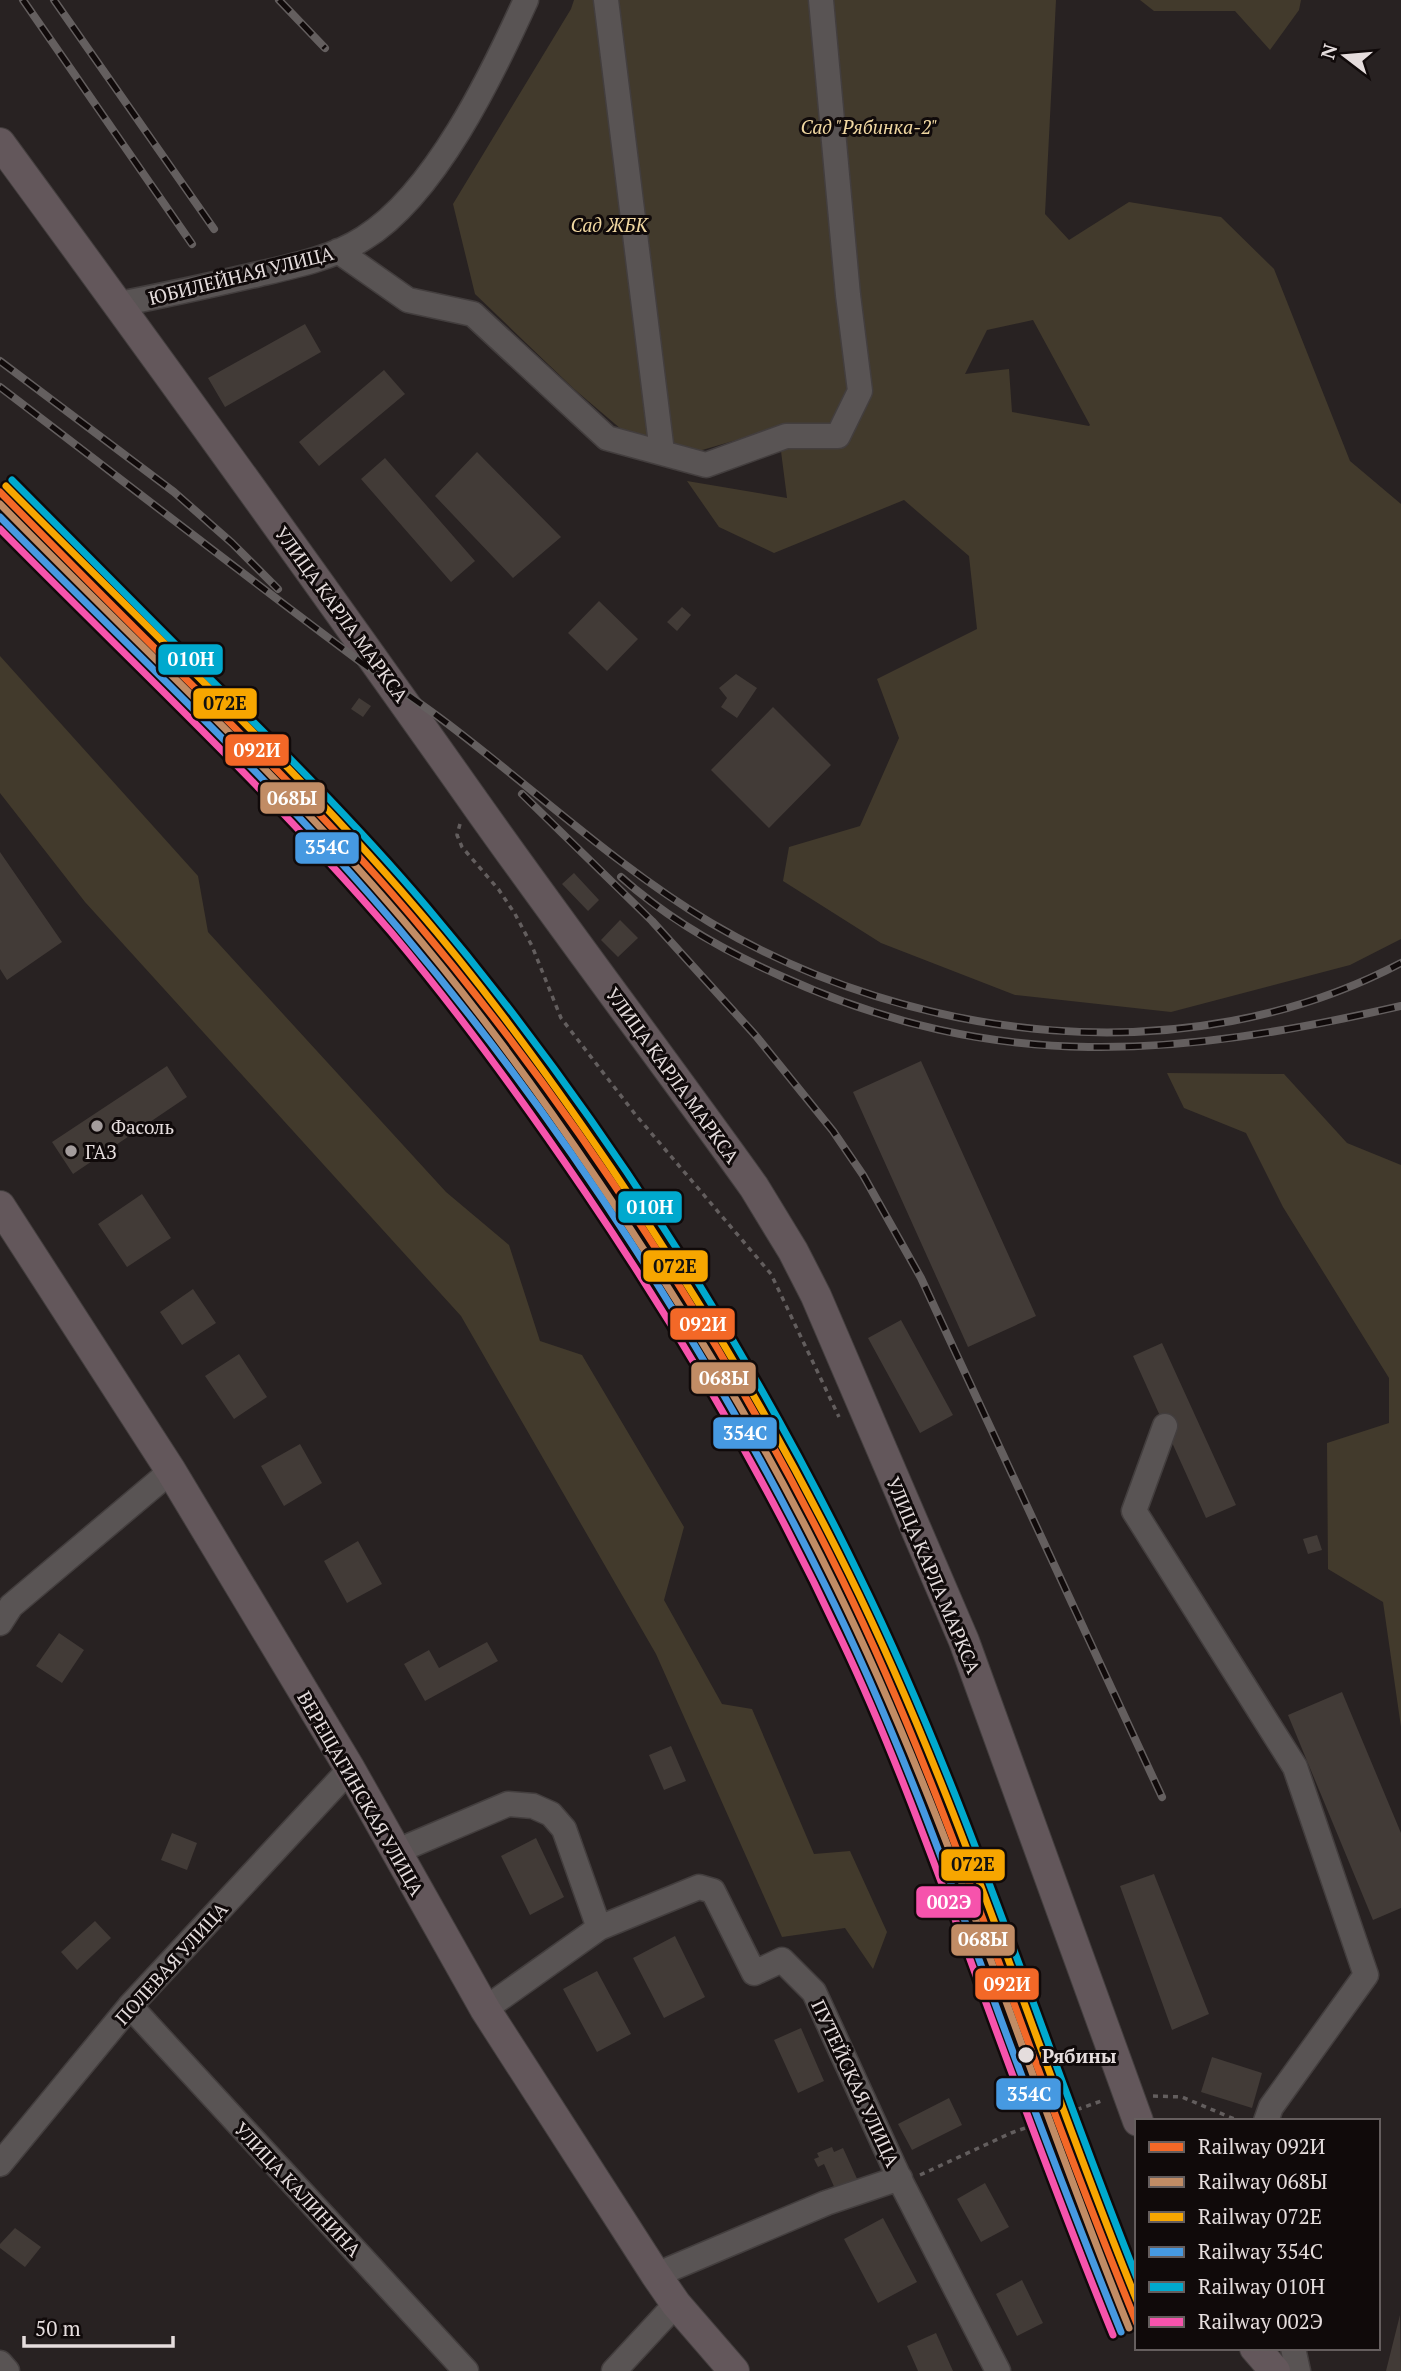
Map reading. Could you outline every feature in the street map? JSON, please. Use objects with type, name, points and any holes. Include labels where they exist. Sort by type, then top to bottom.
[{"type":"main road","name":"УЛИЦА КАРЛА МАРКСА","points":[[0,143],[119,304],[481,811],[754,1187],[793,1251],[816,1296],[964,1641],[1132,2108]]},
{"type":"main road","name":"ВЕРЕЩАГИНСКАЯ УЛИЦА","points":[[0,1206],[171,1471],[350,1769],[485,2009],[656,2275],[676,2304],[734,2371]]},
{"type":"main road","points":[[1257,2350],[1275,2371]]},
{"type":"street","name":"ЮБИЛЕЙНАЯ УЛИЦА","points":[[119,304],[284,268],[338,251],[363,239],[386,222],[453,141],[483,89],[526,0]]},
{"type":"street","points":[[606,0],[661,444]]},
{"type":"street","points":[[338,251],[408,300],[474,314],[607,438],[706,465],[786,436],[838,436],[860,390],[848,295],[821,0]]},
{"type":"street","points":[[1165,1426],[1134,1511],[1295,1767],[1366,1975],[1271,2107],[1267,2119]]},
{"type":"street","points":[[0,1623],[11,1605],[171,1471]]},
{"type":"street","name":"ПОЛЕВАЯ УЛИЦА","points":[[0,2164],[130,2006],[350,1769]]},
{"type":"street","points":[[395,1852],[508,1804],[534,1806],[551,1814],[564,1829],[599,1928]]},
{"type":"street","name":"ПУТЕЙСКАЯ УЛИЦА","points":[[485,2009],[599,1928],[699,1887],[713,1891],[754,1973],[782,1960],[814,1992],[901,2181],[998,2371]]},
{"type":"street","name":"УЛИЦА КАЛИНИНА","points":[[130,2006],[466,2371]]},
{"type":"street","points":[[656,2275],[826,2203],[901,2181]]},
{"type":"street","points":[[614,2371],[676,2304]]},
{"type":"street","points":[[1293,2350],[1298,2371]]},
{"type":"street","points":[[0,2363],[7,2371]]},
{"type":"path","points":[[481,811],[467,817],[458,826],[457,835],[462,847],[499,890],[515,914],[533,946],[561,1018],[635,1114],[771,1274],[841,1421]]},
{"type":"path","points":[[901,2181],[1011,2133],[1106,2099],[1132,2108],[1182,2097],[1234,2119]]},
{"type":"green space","points":[[574,0],[1056,0],[1045,214],[1069,240],[1129,202],[1221,217],[1274,269],[1350,461],[1401,504],[1401,939],[1350,965],[1171,1012],[1015,995],[881,943],[783,881],[789,847],[860,826],[899,738],[877,679],[977,629],[969,556],[904,500],[774,553],[719,527],[687,481],[787,498],[778,428],[692,453],[628,435],[574,389],[475,294],[453,204]],"holes":[[[1033,320],[1090,425],[1012,412],[1009,369],[965,374],[987,330]]]},
{"type":"green space","points":[[1140,0],[1301,0],[1299,10],[1270,50],[1235,11],[1154,11]]},
{"type":"green space","points":[[0,656],[198,876],[208,932],[446,1192],[509,1245],[540,1341],[582,1355],[684,1527],[664,1600],[722,1704],[752,1709],[814,1854],[850,1851],[887,1932],[873,1969],[845,1928],[782,1937],[656,1654],[461,1316],[85,902],[0,793]]},
{"type":"green space","points":[[1167,1073],[1284,1074],[1347,1143],[1401,1165],[1401,1727],[1383,1602],[1328,1569],[1327,1443],[1389,1423],[1389,1378],[1283,1207],[1246,1133],[1184,1108]]},
{"type":"building","points":[[305,324],[321,352],[225,407],[208,378]]},
{"type":"building","points":[[384,370],[405,394],[319,466],[299,442]]},
{"type":"building","points":[[477,452],[561,537],[513,578],[435,496]]},
{"type":"building","points":[[385,458],[475,561],[451,582],[361,479]]},
{"type":"building","points":[[599,601],[638,639],[607,671],[568,633]]},
{"type":"building","points":[[682,607],[691,615],[677,631],[667,622]]},
{"type":"building","points":[[736,674],[757,688],[737,718],[721,707],[727,698],[719,688]]},
{"type":"building","points":[[359,698],[371,706],[363,717],[351,709]]},
{"type":"building","points":[[773,707],[831,765],[769,828],[711,770]]},
{"type":"building","points":[[0,852],[62,942],[7,980],[0,969]]},
{"type":"building","points":[[574,873],[599,900],[588,911],[562,884]]},
{"type":"building","points":[[620,920],[638,938],[618,957],[601,940]]},
{"type":"building","points":[[921,1061],[1036,1316],[968,1347],[853,1092]]},
{"type":"building","points":[[167,1066],[187,1097],[73,1174],[52,1142]]},
{"type":"building","points":[[142,1194],[171,1238],[127,1267],[98,1224]]},
{"type":"building","points":[[193,1289],[216,1323],[182,1345],[160,1312]]},
{"type":"building","points":[[901,1320],[953,1415],[920,1433],[868,1338]]},
{"type":"building","points":[[1162,1343],[1236,1505],[1206,1518],[1133,1356]]},
{"type":"building","points":[[239,1354],[267,1397],[234,1419],[205,1376]]},
{"type":"building","points":[[300,1444],[322,1483],[284,1506],[261,1466]]},
{"type":"building","points":[[1317,1535],[1322,1550],[1308,1554],[1303,1539]]},
{"type":"building","points":[[358,1541],[382,1584],[347,1603],[324,1561]]},
{"type":"building","points":[[59,1633],[84,1650],[62,1683],[36,1666]]},
{"type":"building","points":[[487,1642],[498,1661],[425,1701],[404,1664],[429,1650],[439,1668]]},
{"type":"building","points":[[1342,1692],[1401,1833],[1401,1908],[1373,1920],[1288,1715]]},
{"type":"building","points":[[671,1746],[686,1781],[664,1790],[649,1755]]},
{"type":"building","points":[[172,1833],[197,1843],[187,1870],[161,1860]]},
{"type":"building","points":[[536,1838],[564,1897],[530,1915],[501,1856]]},
{"type":"building","points":[[1154,1874],[1209,2014],[1172,2030],[1120,1886]]},
{"type":"building","points":[[95,1921],[111,1938],[77,1970],[61,1952]]},
{"type":"building","points":[[675,1936],[705,1997],[664,2018],[633,1958]]},
{"type":"building","points":[[597,1971],[631,2034],[597,2052],[563,1989]]},
{"type":"building","points":[[801,2028],[824,2081],[798,2093],[774,2040]]},
{"type":"building","points":[[1212,2057],[1262,2073],[1252,2108],[1201,2092]]},
{"type":"building","points":[[949,2098],[962,2125],[912,2150],[898,2124]]},
{"type":"building","points":[[832,2147],[834,2152],[843,2148],[858,2181],[836,2191],[824,2164],[818,2167],[814,2159],[819,2157],[817,2153]]},
{"type":"building","points":[[985,2183],[1009,2227],[981,2242],[957,2199]]},
{"type":"building","points":[[883,2218],[917,2282],[878,2303],[844,2239]]},
{"type":"building","points":[[15,2228],[41,2247],[25,2267],[0,2248],[0,2244]]},
{"type":"building","points":[[1022,2280],[1043,2323],[1017,2336],[996,2294]]},
{"type":"building","points":[[1400,2315],[1401,2371],[1386,2371]]},
{"type":"building","points":[[936,2333],[953,2371],[918,2371],[907,2346]]},
{"type":"railway","points":[[23,0],[192,244]]},
{"type":"railway","points":[[54,0],[214,229]]},
{"type":"railway","points":[[279,0],[325,48]]},
{"type":"railway","points":[[0,361],[174,492],[232,543],[278,589]]},
{"type":"railway","points":[[0,387],[309,624],[440,718],[640,876],[711,923],[791,964],[875,996],[963,1018],[1053,1030],[1143,1031],[1232,1021],[1318,998],[1401,963]]},
{"type":"railway","points":[[522,794],[652,921],[756,1036],[833,1131],[863,1175],[921,1278],[1162,1797]]},
{"type":"railway","points":[[621,877],[658,907],[698,933],[783,977],[862,1008],[938,1030],[1014,1042],[1089,1047],[1164,1045],[1240,1037],[1401,1006]]},
{"type":"rail line","name":"010Н","points":[[12,480],[284,752],[399,874],[549,1061],[607,1143],[717,1313],[815,1487],[899,1661],[971,1835],[1135,2273]]},
{"type":"rail line","name":"072Е","points":[[6,486],[215,693],[317,799],[416,908],[542,1068],[676,1267],[737,1366],[794,1468],[890,1661],[964,1842],[1135,2296]]},
{"type":"rail line","name":"092И","points":[[0,492],[302,796],[413,918],[475,993],[592,1153],[700,1320],[798,1492],[867,1631],[955,1844],[1074,2166],[1135,2319]]},
{"type":"rail line","name":"068Ы","points":[[0,504],[306,812],[429,951],[553,1114],[632,1231],[725,1380],[810,1534],[878,1677],[954,1862],[1129,2328]]},
{"type":"rail line","name":"354С","points":[[0,517],[255,771],[400,930],[462,1005],[521,1083],[578,1163],[684,1328],[781,1499],[825,1585],[874,1691],[940,1853],[1044,2136],[1121,2332]]},
{"type":"rail line","name":"002Э","points":[[0,529],[248,777],[345,879],[391,932],[515,1092],[656,1300],[785,1525],[860,1679],[923,1834],[1038,2144],[1113,2335]]},
{"type":"place","name":"Фасоль","points":[[97,1126]]},
{"type":"place","name":"ГАЗ","points":[[71,1151]]},
{"type":"place","name":"Рябины","points":[[1026,2055]]},
{"type":"park label","name":"Сад \"Рябинка-2\"","points":[[869,126]]},
{"type":"park label","name":"Сад ЖБК","points":[[609,224]]}]
